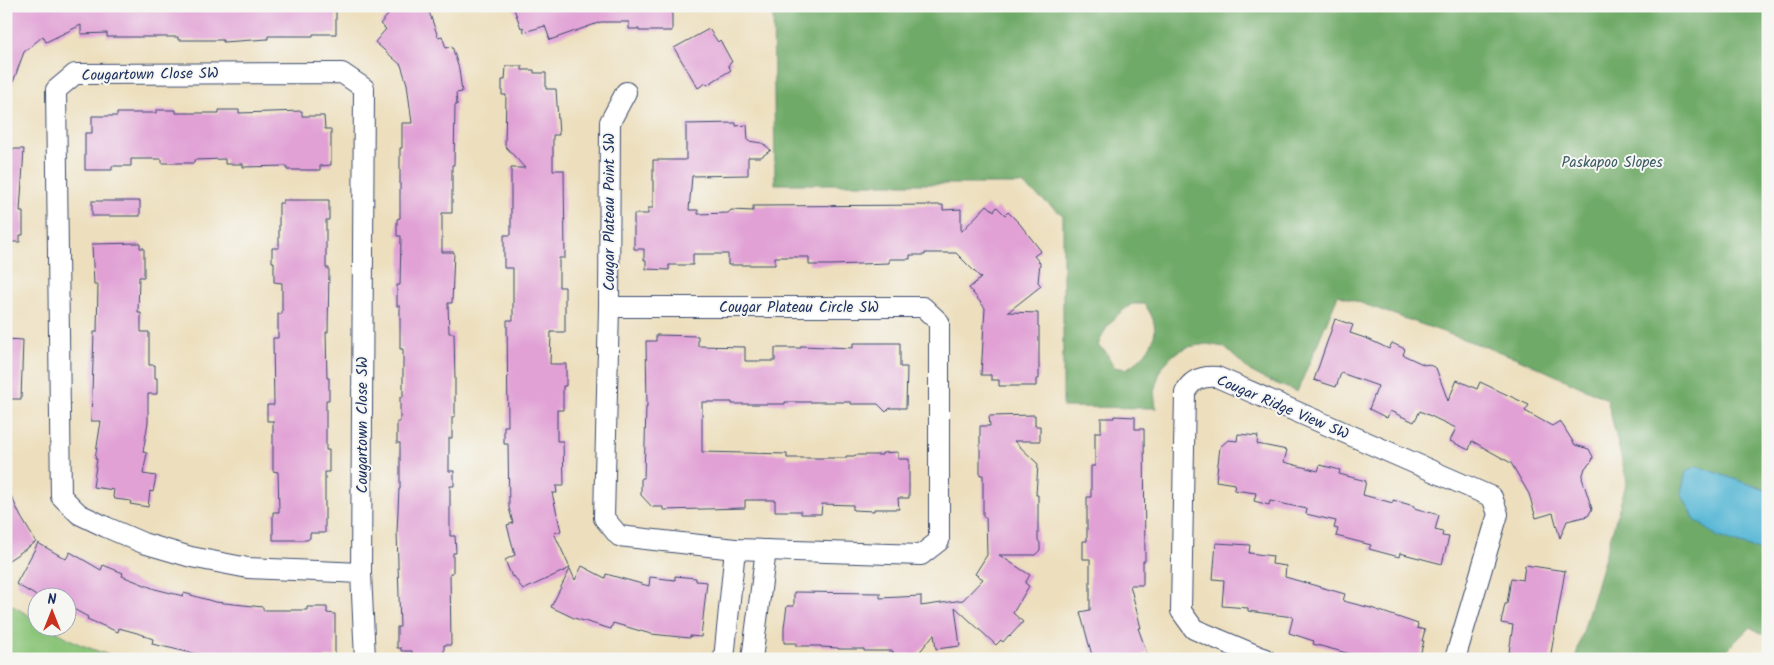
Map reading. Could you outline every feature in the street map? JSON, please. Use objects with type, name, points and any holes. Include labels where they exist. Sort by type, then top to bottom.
[{"type":"street","name":"Cougartown Close SW","points":[[361,573],[248,568],[191,557],[143,542],[106,527],[79,514],[61,496],[56,90],[76,74],[342,72],[364,88],[361,573],[365,659]]},
{"type":"street","name":"Cougar Plateau Point SW","points":[[609,306],[610,122],[626,92]]},
{"type":"street","name":"Cougar Plateau Circle SW","points":[[609,306],[923,306],[939,322],[938,541],[921,555],[735,549],[619,536],[604,518],[609,306]]},
{"type":"street","name":"Cougar Ridge View SW","points":[[1265,659],[1194,628],[1182,611],[1185,392],[1198,378],[1217,377],[1492,497],[1498,514],[1455,659]]},
{"type":"street","points":[[724,659],[735,549]]},
{"type":"street","points":[[752,659],[766,550]]},
{"type":"green space","name":"Paskapoo Slopes","points":[[773,6],[1768,6],[1768,491],[1756,486],[1756,548],[1768,553],[1768,637],[1750,627],[1718,659],[1575,659],[1627,481],[1607,399],[1517,358],[1338,295],[1297,392],[1250,371],[1224,347],[1207,344],[1188,347],[1174,354],[1161,368],[1154,391],[1156,408],[1063,407],[1063,215],[1022,184],[775,184]],"holes":[[[1132,304],[1144,304],[1151,314],[1154,323],[1153,341],[1135,363],[1126,369],[1114,367],[1106,352],[1098,346],[1101,339],[1111,322],[1120,313]]]},
{"type":"green space","points":[[6,602],[28,615],[28,638],[68,638],[119,659],[6,659]]},
{"type":"water","points":[[1697,466],[1768,491],[1768,553],[1718,537],[1695,520],[1681,493],[1686,472]]},
{"type":"building","points":[[6,6],[336,6],[336,34],[268,36],[268,39],[223,42],[223,40],[178,40],[178,37],[107,37],[107,33],[81,34],[81,25],[46,42],[43,36],[24,52],[8,96],[6,96]]},
{"type":"building","points":[[396,6],[427,6],[438,37],[442,36],[446,48],[452,46],[459,69],[462,92],[456,93],[457,105],[455,105],[452,213],[442,213],[442,252],[454,252],[452,303],[448,303],[449,333],[454,333],[455,380],[455,417],[452,417],[452,438],[449,438],[449,471],[454,471],[454,486],[450,486],[450,536],[455,536],[456,553],[453,553],[453,573],[450,573],[451,645],[444,645],[444,657],[412,657],[412,651],[401,651],[401,648],[397,648],[397,627],[400,627],[397,532],[400,489],[400,443],[397,443],[397,422],[400,422],[400,397],[403,397],[403,349],[400,349],[400,306],[397,306],[397,285],[400,285],[401,236],[397,236],[397,219],[400,218],[402,123],[412,123],[407,84],[401,65],[375,42],[386,29],[380,24]]},
{"type":"building","points":[[513,6],[672,6],[672,31],[639,31],[639,29],[629,29],[629,22],[601,22],[550,40],[545,26],[524,32]]},
{"type":"building","points":[[709,29],[718,42],[720,40],[732,62],[728,65],[731,70],[707,85],[706,83],[698,88],[674,48]]},
{"type":"building","points":[[506,66],[522,66],[522,70],[546,73],[546,89],[556,89],[559,135],[553,135],[553,170],[564,170],[565,258],[559,258],[559,287],[565,287],[565,332],[551,332],[550,364],[566,364],[566,386],[563,386],[563,410],[557,410],[557,441],[563,441],[564,486],[556,486],[557,493],[552,493],[561,531],[554,533],[570,568],[523,590],[514,576],[512,577],[505,560],[515,555],[507,525],[513,523],[509,508],[508,444],[504,444],[504,426],[508,426],[507,320],[513,320],[513,268],[504,268],[504,235],[511,235],[511,168],[525,168],[505,146],[506,95],[502,95],[502,80],[505,80]]},
{"type":"building","points":[[156,110],[176,110],[176,113],[219,113],[219,110],[239,110],[239,113],[302,111],[302,116],[324,116],[325,129],[331,129],[331,165],[320,166],[320,170],[287,170],[287,166],[243,167],[243,164],[225,164],[225,159],[194,160],[194,163],[162,163],[162,159],[131,159],[131,166],[112,166],[112,170],[85,170],[85,133],[92,133],[92,116],[117,116],[117,113],[156,113]]},
{"type":"building","points":[[736,123],[736,126],[747,125],[748,141],[762,143],[771,150],[761,157],[748,157],[748,175],[692,176],[689,210],[698,210],[698,214],[728,213],[731,210],[753,211],[753,206],[943,205],[943,210],[961,209],[961,232],[987,205],[994,211],[997,207],[1005,215],[1008,212],[1041,251],[1034,256],[1040,263],[1038,282],[1041,286],[1008,312],[1038,313],[1039,379],[1036,379],[1036,386],[999,386],[999,380],[991,380],[991,375],[981,375],[985,308],[969,288],[981,278],[956,253],[910,255],[910,259],[889,259],[889,263],[830,265],[809,265],[809,257],[775,257],[775,265],[728,265],[728,254],[693,254],[693,265],[669,265],[669,270],[646,269],[644,249],[634,249],[634,214],[648,214],[648,208],[653,208],[653,160],[686,160],[686,124]]},
{"type":"building","points":[[6,149],[24,149],[20,212],[23,212],[23,235],[20,235],[20,242],[6,242]]},
{"type":"building","points":[[283,200],[329,200],[329,220],[326,220],[326,268],[329,268],[328,332],[326,332],[329,400],[326,400],[326,450],[329,450],[329,472],[325,472],[325,533],[310,533],[310,538],[307,540],[273,540],[273,512],[279,512],[278,472],[273,471],[273,421],[267,421],[267,405],[274,405],[273,338],[278,338],[278,314],[282,314],[282,283],[274,282],[272,248],[279,248],[279,203],[283,203]]},
{"type":"building","points":[[92,201],[140,201],[140,216],[92,216]]},
{"type":"building","points":[[140,243],[140,248],[144,248],[144,277],[139,277],[138,313],[141,313],[141,332],[149,332],[149,365],[155,365],[155,378],[157,378],[157,394],[148,394],[148,422],[143,452],[147,453],[143,474],[156,476],[153,492],[150,491],[148,507],[130,504],[131,501],[115,499],[113,497],[114,490],[93,487],[101,421],[91,421],[94,332],[97,332],[98,284],[94,284],[92,244]]},
{"type":"building","points":[[1335,319],[1353,325],[1350,333],[1389,349],[1392,343],[1405,349],[1403,355],[1436,368],[1448,401],[1457,380],[1477,389],[1480,382],[1529,405],[1525,411],[1552,426],[1560,421],[1575,445],[1589,449],[1593,457],[1592,461],[1585,468],[1582,478],[1592,509],[1588,516],[1567,521],[1560,538],[1553,513],[1536,518],[1529,494],[1511,463],[1472,441],[1469,450],[1450,441],[1456,428],[1420,411],[1414,422],[1390,411],[1387,418],[1369,409],[1378,386],[1341,373],[1336,387],[1314,380]]},
{"type":"building","points":[[656,335],[698,336],[698,346],[745,347],[745,361],[775,361],[775,348],[801,348],[801,346],[853,348],[853,343],[900,343],[900,367],[907,367],[906,408],[890,408],[886,412],[878,404],[851,404],[851,402],[732,404],[732,402],[702,402],[702,452],[787,454],[787,458],[846,458],[846,456],[882,455],[882,453],[898,452],[898,459],[909,459],[909,498],[898,498],[899,509],[874,509],[874,511],[853,510],[853,505],[822,504],[821,514],[801,514],[801,511],[775,511],[775,500],[745,500],[745,508],[663,510],[663,507],[652,507],[641,495],[641,478],[644,478],[647,407],[646,341],[656,341]]},
{"type":"building","points":[[6,339],[23,340],[21,399],[6,399]]},
{"type":"building","points":[[1035,415],[1035,426],[1040,426],[1040,441],[1014,441],[1038,464],[1036,495],[1038,495],[1038,540],[1040,550],[1035,555],[999,555],[1030,575],[1025,583],[1029,586],[1013,613],[1023,622],[1010,636],[1003,642],[1001,640],[996,645],[955,607],[960,646],[936,649],[934,634],[914,659],[909,654],[893,655],[893,651],[864,651],[864,649],[796,646],[796,643],[784,643],[787,606],[794,606],[794,592],[880,593],[880,598],[921,596],[921,606],[963,600],[983,579],[975,574],[987,555],[986,517],[983,517],[983,475],[980,475],[980,426],[990,426],[989,416]]},
{"type":"building","points":[[1114,416],[1135,417],[1135,429],[1144,429],[1145,561],[1143,561],[1143,585],[1130,585],[1141,628],[1138,628],[1147,653],[1132,659],[1093,659],[1080,612],[1090,610],[1090,559],[1083,559],[1083,541],[1087,541],[1087,497],[1091,497],[1091,466],[1095,466],[1095,432],[1101,432],[1101,418],[1114,418]]},
{"type":"building","points":[[1238,434],[1258,436],[1257,444],[1287,450],[1284,462],[1318,471],[1320,465],[1340,470],[1339,474],[1366,481],[1363,495],[1393,503],[1393,500],[1439,515],[1435,530],[1443,532],[1442,536],[1449,537],[1442,564],[1400,553],[1399,557],[1369,549],[1371,545],[1336,536],[1338,529],[1334,528],[1336,521],[1306,514],[1307,509],[1270,501],[1269,505],[1254,501],[1256,493],[1234,490],[1235,484],[1216,481],[1220,447],[1228,440],[1237,441]]},
{"type":"building","points":[[6,485],[21,517],[36,542],[6,562]]},
{"type":"building","points":[[38,543],[66,559],[70,552],[101,570],[103,565],[123,573],[122,576],[155,589],[183,596],[184,593],[215,602],[263,607],[263,610],[307,610],[307,607],[327,607],[327,613],[335,614],[335,657],[325,657],[325,659],[219,659],[219,657],[152,644],[153,639],[119,628],[118,632],[87,619],[88,617],[78,612],[78,588],[28,588],[28,591],[16,584]]},
{"type":"building","points":[[1216,543],[1250,545],[1249,553],[1273,556],[1272,564],[1286,566],[1285,577],[1345,594],[1343,601],[1371,608],[1418,624],[1417,628],[1425,630],[1419,659],[1357,659],[1358,656],[1313,644],[1314,641],[1289,633],[1293,617],[1248,611],[1248,608],[1222,606],[1224,580],[1213,579]]},
{"type":"building","points":[[1525,565],[1565,571],[1550,659],[1508,659],[1513,625],[1501,623],[1505,604],[1507,604],[1511,578],[1523,580]]},
{"type":"building","points":[[582,566],[605,578],[606,574],[649,586],[650,577],[675,580],[675,576],[696,578],[696,581],[707,582],[701,637],[690,636],[690,638],[651,634],[613,623],[611,629],[574,618],[551,607],[570,569],[575,580]]}]
